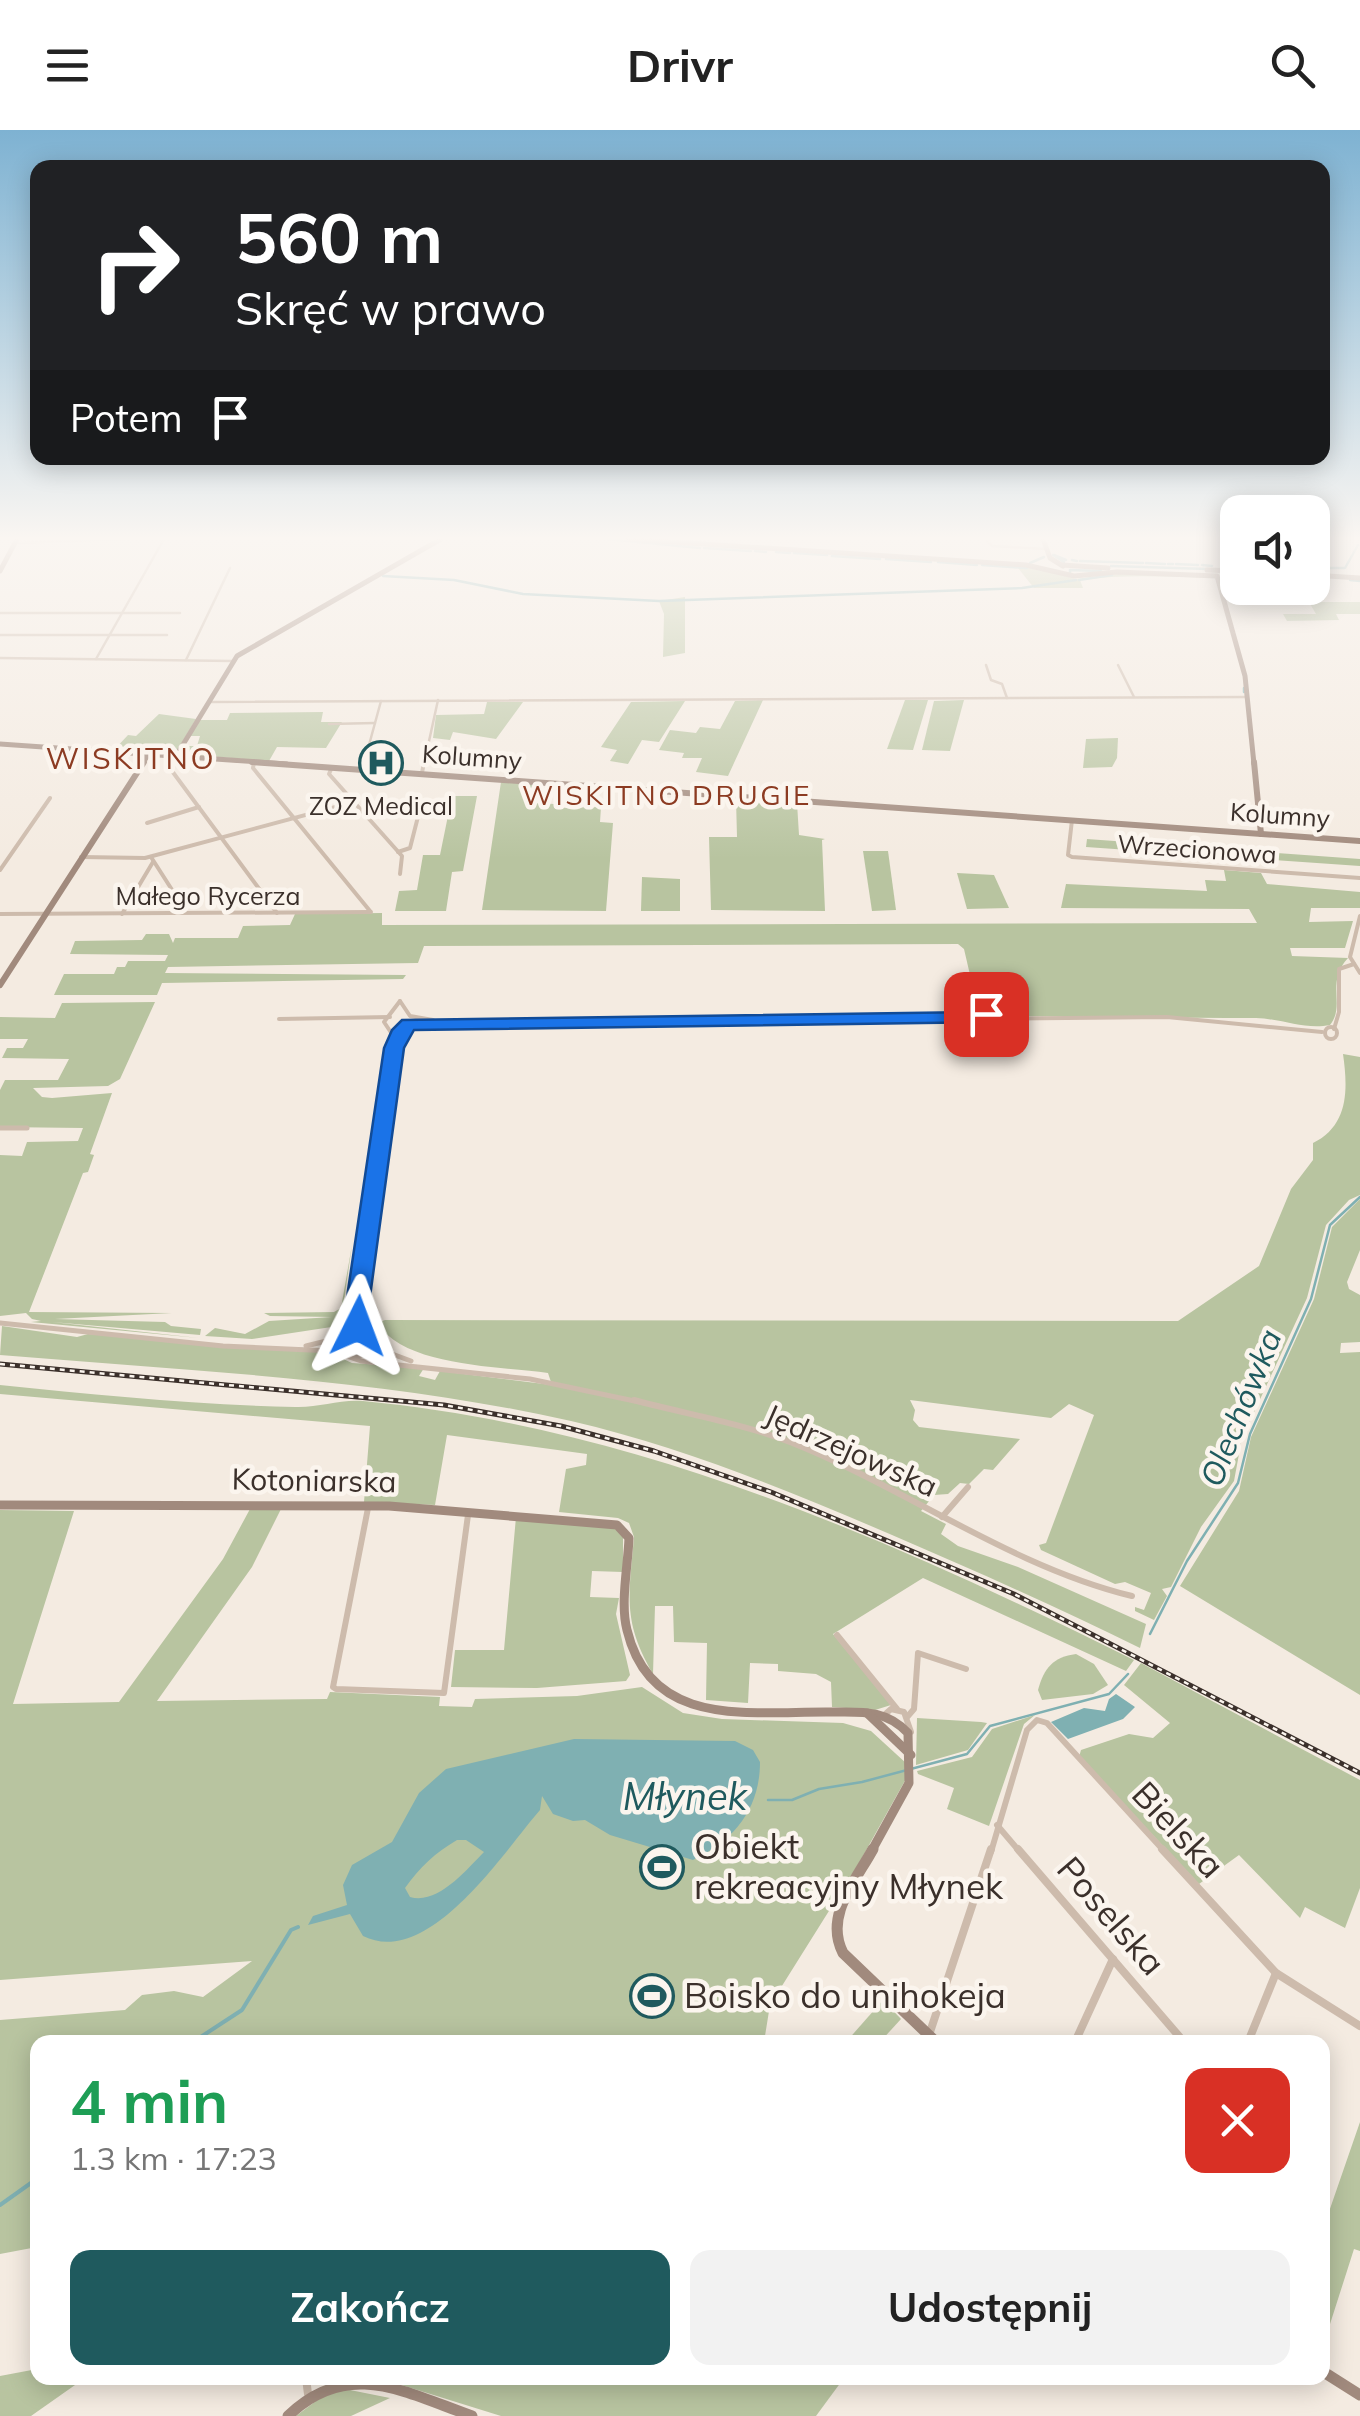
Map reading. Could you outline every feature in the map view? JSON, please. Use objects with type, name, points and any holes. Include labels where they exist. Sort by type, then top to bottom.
[{"type":"street","points":[[96,659],[104,646]]},
{"type":"street","points":[[186,660],[193,646]]},
{"type":"street","points":[[257,646],[232,661],[170,766],[277,913]]},
{"type":"street","points":[[1238,646],[1261,834]]},
{"type":"street","points":[[0,658],[232,661]]},
{"type":"street","points":[[986,665],[991,680],[1002,684],[1008,698]]},
{"type":"street","points":[[1118,665],[1134,697]]},
{"type":"street","points":[[208,702],[1247,697]]},
{"type":"street","points":[[422,774],[438,700]]},
{"type":"street","points":[[369,745],[381,701]]},
{"type":"street","points":[[329,724],[375,724]]},
{"type":"street","name":"Kolumny","points":[[0,744],[1360,841]]},
{"type":"street","points":[[0,985],[148,755]]},
{"type":"street","points":[[254,762],[253,767],[292,820]]},
{"type":"street","points":[[332,767],[329,774],[398,852],[403,860],[400,874]]},
{"type":"street","points":[[0,870],[50,798]]},
{"type":"street","points":[[81,857],[152,859],[354,802]]},
{"type":"street","points":[[398,852],[410,848],[422,802]]},
{"type":"street","points":[[147,823],[199,807]]},
{"type":"street","name":"Małego Rycerza","points":[[0,914],[371,912],[292,820]]},
{"type":"street","name":"Wrzecionowa","points":[[1072,820],[1068,855],[1072,857],[1360,878]]},
{"type":"street","points":[[152,859],[183,907],[182,913]]},
{"type":"street","points":[[122,914],[152,859]]},
{"type":"street","points":[[1360,916],[1351,942],[1354,964],[1360,973]]},
{"type":"street","points":[[336,1018],[386,1027],[458,1022],[1190,1018],[1322,1032],[1334,1029],[1339,1012],[1339,970],[1354,964]]},
{"type":"street","points":[[340,1353],[340,1339],[347,1333],[357,1304],[394,1048],[408,1015],[400,1002],[386,1027],[394,1048]]},
{"type":"street","points":[[984,1006],[987,1018]]},
{"type":"street","points":[[279,1019],[408,1015],[458,1022]]},
{"type":"street","points":[[0,1128],[27,1128]]},
{"type":"street","points":[[357,1304],[362,1337]]},
{"type":"street","name":"Jędrzejowska","points":[[0,1323],[223,1346],[298,1347],[350,1358],[567,1385],[726,1422],[789,1442],[942,1517],[1103,1589],[1132,1596]]},
{"type":"street","name":"Jędrzejowska","points":[[298,1347],[355,1334],[370,1345],[421,1365]]},
{"type":"street","points":[[350,1358],[365,1354],[370,1345]]},
{"type":"street","points":[[942,1517],[968,1487]]},
{"type":"street","name":"Kotoniarska","points":[[0,1505],[368,1505],[606,1522],[625,1530],[630,1548],[626,1628],[652,1682],[676,1700],[734,1711],[866,1713]]},
{"type":"street","points":[[368,1505],[332,1686],[336,1690],[444,1693],[468,1511]]},
{"type":"street","points":[[836,1635],[908,1716]]},
{"type":"street","points":[[929,2035],[843,1953],[834,1936],[835,1918],[911,1777],[908,1716],[914,1709],[918,1653],[966,1668]]},
{"type":"street","points":[[883,1714],[898,1709]]},
{"type":"street","points":[[866,1713],[896,1720],[910,1735]]},
{"type":"street","points":[[866,1713],[911,1755]]},
{"type":"street","points":[[883,1714],[888,1732]]},
{"type":"street","name":"Bielska","points":[[997,1825],[1028,1728],[1043,1721],[1276,1973],[1360,2026]]},
{"type":"street","points":[[888,1732],[910,1735]]},
{"type":"street","points":[[933,2035],[997,1825]]},
{"type":"street","name":"Poselska","points":[[997,1825],[1178,2035]]},
{"type":"street","points":[[1077,2035],[1112,1958]]},
{"type":"street","points":[[1251,2035],[1276,1973]]},
{"type":"street","points":[[1330,2376],[1360,2395]]},
{"type":"street","points":[[307,2385],[308,2394]]},
{"type":"street","points":[[288,2416],[308,2394],[329,2385]]},
{"type":"street","points":[[374,2385],[472,2416]]},
{"type":"green space","points":[[663,646],[685,646],[685,653],[663,657]]},
{"type":"green space","points":[[763,700],[728,776],[696,772],[702,758],[682,758],[684,753],[659,750],[670,730],[696,733],[700,727],[720,729],[735,701]]},
{"type":"green space","points":[[905,700],[928,700],[913,750],[887,749]]},
{"type":"green space","points":[[964,700],[950,751],[922,750],[934,701]]},
{"type":"green space","points":[[685,701],[659,742],[642,740],[628,764],[610,761],[617,750],[601,747],[631,702]]},
{"type":"green space","points":[[487,702],[523,702],[496,739],[453,732],[450,740],[433,738],[436,715],[484,714]]},
{"type":"green space","points":[[323,712],[321,722],[342,722],[326,748],[277,747],[269,761],[181,754],[185,746],[197,746],[200,736],[190,736],[199,720],[227,720],[230,713]]},
{"type":"green space","points":[[159,714],[196,719],[176,752],[114,750],[128,735],[136,736]]},
{"type":"green space","points":[[1118,738],[1117,758],[1112,767],[1083,768],[1086,739]]},
{"type":"green space","points":[[501,782],[540,785],[539,803],[554,804],[554,808],[601,807],[600,822],[613,823],[606,911],[482,910]]},
{"type":"green space","points":[[452,796],[477,796],[463,871],[452,872],[446,911],[395,911],[399,891],[417,890],[423,855],[440,855]]},
{"type":"green space","points":[[736,799],[797,803],[799,835],[825,839],[825,911],[711,910],[709,837],[737,837]]},
{"type":"green space","points":[[1087,839],[1360,859],[1360,866],[1086,847]]},
{"type":"green space","points":[[863,851],[888,851],[896,910],[872,911]]},
{"type":"green space","points":[[1224,870],[1261,873],[1267,884],[1360,892],[1360,908],[1311,908],[1309,922],[1353,921],[1345,948],[1290,948],[1292,956],[1348,958],[1338,976],[1336,1010],[1330,1025],[1256,1018],[1002,1016],[988,1006],[977,1005],[964,949],[958,944],[424,946],[418,963],[168,967],[165,973],[406,975],[403,979],[162,983],[157,995],[54,995],[64,974],[114,974],[117,967],[125,967],[128,961],[165,961],[168,955],[70,954],[75,941],[142,940],[146,934],[169,934],[173,943],[175,938],[238,938],[243,926],[290,925],[295,914],[382,913],[382,925],[1257,923],[1249,909],[1061,908],[1066,884],[1207,891],[1205,880],[1226,881]]},
{"type":"green space","points":[[957,873],[994,875],[1009,908],[967,909]]},
{"type":"green space","points":[[642,877],[680,879],[680,911],[641,911]]},
{"type":"green space","points":[[155,1002],[120,1079],[108,1086],[33,1088],[42,1097],[52,1098],[112,1093],[90,1154],[94,1155],[88,1172],[83,1173],[29,1312],[172,1313],[55,1319],[165,1322],[201,1329],[200,1335],[52,1322],[199,1338],[31,1322],[41,1321],[26,1313],[0,1316],[0,1155],[22,1156],[27,1142],[78,1141],[83,1128],[0,1127],[0,1090],[5,1080],[58,1080],[69,1059],[2,1058],[7,1048],[23,1048],[28,1039],[0,1039],[0,1017],[55,1018],[62,1003]]},
{"type":"green space","points":[[1343,1054],[1360,1057],[1360,1195],[1349,1200],[1326,1225],[1307,1298],[1242,1438],[1234,1481],[1201,1527],[1171,1587],[1162,1589],[1167,1596],[1154,1620],[1135,1611],[1135,1607],[1144,1610],[1151,1593],[1125,1582],[1115,1584],[1041,1550],[1039,1545],[1046,1543],[1094,1415],[1069,1404],[1051,1418],[910,1400],[915,1410],[913,1420],[919,1427],[1020,1439],[993,1470],[984,1469],[969,1484],[960,1483],[948,1494],[934,1495],[921,1511],[946,1524],[941,1534],[958,1546],[1018,1567],[1146,1624],[1140,1648],[813,1502],[694,1457],[571,1421],[359,1386],[0,1355],[2,1326],[77,1337],[88,1334],[330,1353],[352,1363],[424,1368],[419,1376],[435,1380],[440,1371],[552,1385],[548,1373],[430,1356],[390,1337],[377,1323],[1178,1321],[1259,1266],[1291,1189],[1313,1160],[1313,1143],[1340,1116],[1345,1093]]},
{"type":"green space","points":[[1360,1199],[1360,1250],[1347,1282],[1349,1289],[1360,1295],[1360,1342],[1341,1343],[1340,1353],[1360,1352],[1360,1695],[1180,1586],[1239,1491],[1251,1437],[1314,1299],[1332,1227]]},
{"type":"green space","points":[[352,1245],[338,1326],[252,1339],[205,1336],[215,1328],[245,1334],[269,1321],[332,1317],[264,1313],[334,1312],[341,1308]]},
{"type":"green space","points":[[0,1385],[258,1406],[304,1407],[363,1401],[465,1415],[564,1435],[663,1462],[855,1532],[1134,1660],[1126,1671],[923,1578],[833,1634],[891,1705],[875,1710],[832,1707],[831,1682],[816,1674],[778,1671],[778,1664],[750,1663],[748,1703],[706,1700],[707,1643],[674,1642],[673,1606],[655,1606],[653,1674],[636,1639],[630,1608],[634,1537],[629,1523],[618,1518],[559,1512],[566,1469],[586,1465],[587,1454],[447,1435],[435,1505],[364,1502],[370,1426],[0,1394]]},
{"type":"green space","points":[[250,1509],[281,1509],[252,1567],[157,1701],[327,1699],[330,1692],[440,1697],[439,1706],[472,1707],[475,1699],[577,1696],[642,1687],[683,1713],[722,1719],[843,1723],[871,1731],[907,1764],[907,1777],[859,1863],[770,2005],[765,2035],[30,2035],[30,2248],[0,2254],[0,2020],[125,2010],[142,1995],[174,1991],[203,1997],[252,1961],[0,1980],[0,1510],[74,1511],[13,1704],[119,1702],[223,1559]]},
{"type":"green space","points":[[516,1517],[615,1528],[623,1536],[623,1572],[592,1571],[590,1597],[619,1598],[616,1614],[630,1675],[626,1681],[537,1688],[451,1687],[455,1650],[504,1650]]},
{"type":"green space","points":[[1076,1654],[1094,1664],[1108,1685],[1093,1694],[1042,1700],[1038,1690],[1047,1670],[1055,1661]]},
{"type":"green space","points":[[1141,1663],[1360,1780],[1360,1888],[1345,1928],[1305,1907],[1300,1918],[1239,1855],[1199,1884],[1079,1757],[1081,1750],[1129,1734],[1153,1738],[1170,1723],[1124,1685]]},
{"type":"green space","points":[[1035,1715],[1024,1724],[989,1826],[947,1809],[954,1788],[918,1774],[917,1771],[972,1757],[992,1729]]},
{"type":"green space","points":[[917,1718],[987,1723],[968,1750],[916,1765]]},
{"type":"green space","points":[[883,2000],[901,2019],[886,2035],[852,2035]]},
{"type":"green space","points":[[1360,2122],[1360,2251],[1354,2249],[1330,2324],[1330,2209]]},
{"type":"green space","points":[[30,2370],[30,2385],[75,2385],[31,2416],[0,2416],[0,2376]]},
{"type":"green space","points":[[401,2385],[839,2385],[816,2416],[501,2416]]},
{"type":"green space","points":[[350,2390],[390,2398],[351,2416],[296,2416],[328,2392]]},
{"type":"water","points":[[1116,1694],[1135,1707],[1123,1719],[1068,1739],[1051,1722],[1084,1708],[1105,1711],[1109,1699]]},
{"type":"water","name":"Młynek","points":[[574,1739],[735,1741],[753,1750],[760,1762],[755,1794],[742,1821],[721,1843],[693,1860],[610,1835],[585,1820],[573,1821],[553,1814],[542,1796],[540,1810],[486,1877],[439,1921],[413,1936],[388,1942],[363,1936],[350,1914],[308,1925],[313,1916],[347,1905],[343,1885],[352,1865],[392,1842],[419,1793],[446,1769]],"holes":[[[457,1840],[466,1840],[484,1852],[441,1891],[431,1896],[410,1897],[405,1888],[422,1867]]]},
{"type":"waterway","name":"Olechówka","points":[[1150,1634],[1187,1561],[1238,1483],[1250,1434],[1311,1299],[1330,1225],[1360,1197]]},
{"type":"waterway","name":"Olechówka","points":[[768,1800],[792,1800],[819,1789],[862,1782],[967,1754],[990,1726],[1109,1694],[1128,1674]]},
{"type":"waterway","name":"Olechówka","points":[[204,2035],[242,2010],[291,1930],[298,1927]]},
{"type":"waterway","name":"Olechówka","points":[[0,2205],[30,2184]]},
{"type":"railway","points":[[0,1364],[444,1405],[561,1426],[654,1451],[771,1492],[1014,1594],[1360,1773]]},
{"type":"place","name":"ZOZ Medical","points":[[381,763]]},
{"type":"place","name":"Obiekt rekreacyjny Młynek","points":[[662,1867]]},
{"type":"place","name":"Boisko do unihokeja","points":[[652,1996]]},
{"type":"district","name":"WISKITNO","points":[[131,759]]},
{"type":"district","name":"WISKITNO DRUGIE","points":[[667,795]]},
{"type":"route","points":[[358,1326],[357,1304],[394,1048],[409,1024],[987,1018],[986,1014]]}]
